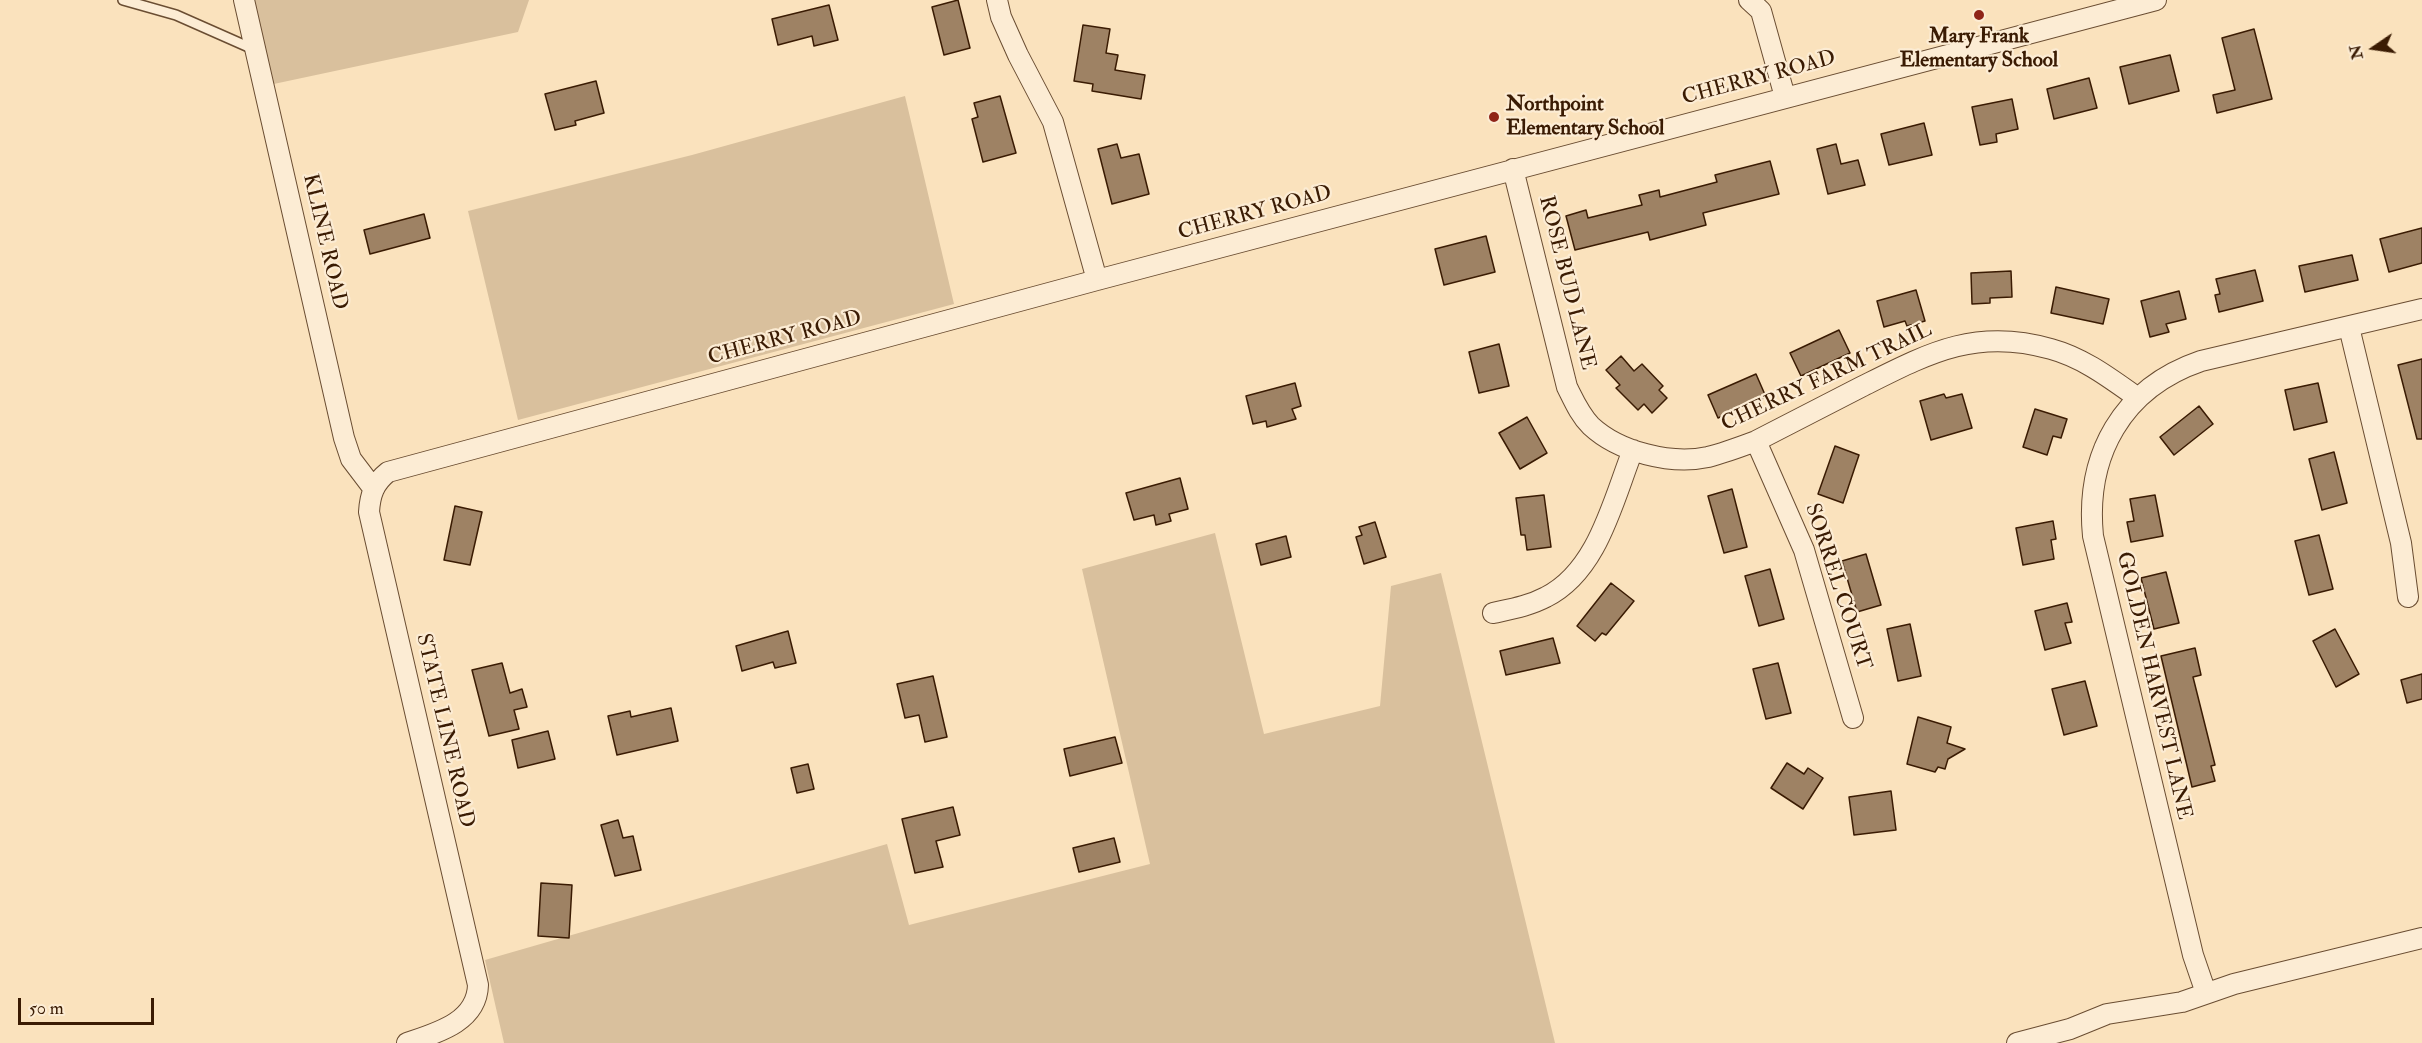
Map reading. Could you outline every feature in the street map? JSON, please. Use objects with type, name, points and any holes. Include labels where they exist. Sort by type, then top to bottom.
[{"type":"street","name":"KLINE ROAD","points":[[244,0],[344,438],[351,459],[373,488]]},
{"type":"street","points":[[997,0],[1001,17],[1018,55],[1053,122],[1098,280]]},
{"type":"street","name":"CHERRY ROAD","points":[[373,488],[378,480],[388,472],[406,465],[2156,0]]},
{"type":"street","points":[[1759,4],[1785,97]]},
{"type":"street","name":"ROSE BUD LANE","points":[[1513,169],[1567,387],[1577,408],[1591,425],[1619,445],[1633,450]]},
{"type":"street","points":[[2138,398],[2166,376],[2200,361],[2422,309]]},
{"type":"street","points":[[2349,327],[2401,543],[2408,597]]},
{"type":"street","name":"CHERRY FARM TRAIL","points":[[1633,450],[1680,459],[1706,458],[1756,441],[1931,352],[1980,342],[2005,341],[2053,349],[2095,368],[2138,398]]},
{"type":"street","name":"GOLDEN HARVEST LANE","points":[[2138,398],[2119,420],[2097,467],[2091,497],[2093,536],[2193,955],[2206,993]]},
{"type":"street","name":"SORREL COURT","points":[[1756,441],[1804,550],[1853,718]]},
{"type":"street","points":[[1493,613],[1522,607],[1548,596],[1577,573],[1600,532],[1633,450]]},
{"type":"street","name":"STATE LINE ROAD","points":[[373,488],[369,512],[374,539],[478,985],[478,998],[471,1010],[455,1024],[407,1043]]},
{"type":"street","points":[[2017,1043],[2070,1029],[2107,1014],[2162,1007],[2206,993],[2422,938]]},
{"type":"lane","points":[[123,0],[176,15],[255,50]]},
{"type":"shaded area","points":[[249,0],[529,0],[518,32],[269,85]]},
{"type":"shaded area","points":[[905,96],[954,304],[518,420],[468,211],[692,155]]},
{"type":"shaded area","points":[[1215,533],[1264,734],[1380,706],[1391,586],[1441,573],[1555,1043],[504,1043],[485,960],[887,844],[909,925],[1150,864],[1082,569]]},
{"type":"building","points":[[958,0],[970,48],[944,55],[932,7]]},
{"type":"building","points":[[829,5],[838,40],[814,46],[812,36],[778,45],[772,19]]},
{"type":"building","points":[[1083,25],[1110,29],[1106,53],[1118,55],[1115,70],[1145,75],[1141,99],[1092,91],[1093,84],[1074,81]]},
{"type":"building","points":[[2254,29],[2272,99],[2217,113],[2213,95],[2235,90],[2222,38]]},
{"type":"building","points":[[2170,55],[2179,91],[2129,104],[2120,67]]},
{"type":"building","points":[[2089,78],[2097,108],[2054,119],[2047,89]]},
{"type":"building","points":[[596,81],[604,113],[575,121],[576,125],[555,130],[545,94]]},
{"type":"building","points":[[1000,96],[1016,153],[983,162],[972,119],[978,117],[974,103]]},
{"type":"building","points":[[2012,99],[2018,129],[1996,134],[1997,142],[1980,145],[1972,107]]},
{"type":"building","points":[[1924,123],[1932,155],[1889,165],[1881,134]]},
{"type":"building","points":[[1117,144],[1121,158],[1139,154],[1149,194],[1112,204],[1098,149]]},
{"type":"building","points":[[1836,144],[1841,164],[1858,160],[1865,185],[1828,194],[1817,149]]},
{"type":"building","points":[[1770,161],[1779,194],[1703,213],[1706,225],[1650,240],[1648,232],[1575,250],[1566,216],[1586,210],[1588,218],[1642,205],[1639,195],[1659,190],[1660,197],[1717,182],[1715,175]]},
{"type":"building","points":[[424,214],[430,238],[370,254],[364,230]]},
{"type":"building","points":[[2422,228],[2422,263],[2389,272],[2380,239]]},
{"type":"building","points":[[1486,236],[1495,272],[1444,285],[1435,249]]},
{"type":"building","points":[[2352,255],[2358,280],[2305,292],[2299,266]]},
{"type":"building","points":[[2255,270],[2263,301],[2219,312],[2215,295],[2220,294],[2216,279]]},
{"type":"building","points":[[2011,271],[2012,297],[1990,298],[1990,303],[1972,304],[1971,273]]},
{"type":"building","points":[[2056,287],[2109,299],[2103,324],[2051,313]]},
{"type":"building","points":[[1916,290],[1925,321],[1907,326],[1905,321],[1884,327],[1877,301]]},
{"type":"building","points":[[2179,291],[2186,319],[2166,324],[2169,332],[2150,337],[2141,301]]},
{"type":"building","points":[[1839,330],[1850,353],[1801,376],[1790,353]]},
{"type":"building","points":[[1499,344],[1509,386],[1479,393],[1469,352]]},
{"type":"building","points":[[1621,356],[1634,371],[1642,364],[1663,386],[1659,390],[1667,398],[1652,413],[1644,404],[1638,410],[1616,388],[1620,385],[1606,370]]},
{"type":"building","points":[[2422,359],[2422,439],[2417,439],[2398,365]]},
{"type":"building","points":[[1756,374],[1766,397],[1718,418],[1708,395]]},
{"type":"building","points":[[1295,383],[1301,406],[1292,409],[1296,419],[1267,427],[1266,421],[1253,424],[1246,396]]},
{"type":"building","points":[[2318,383],[2327,422],[2294,430],[2285,390]]},
{"type":"building","points":[[1944,394],[1946,398],[1962,394],[1972,428],[1931,440],[1920,401]]},
{"type":"building","points":[[2199,406],[2213,424],[2174,455],[2160,437]]},
{"type":"building","points":[[2035,409],[2067,419],[2061,438],[2053,436],[2047,455],[2023,447]]},
{"type":"building","points":[[1527,417],[1547,453],[1520,469],[1499,433]]},
{"type":"building","points":[[1835,446],[1859,455],[1843,503],[1818,494]]},
{"type":"building","points":[[2334,452],[2347,503],[2322,510],[2309,459]]},
{"type":"building","points":[[1180,478],[1188,509],[1169,514],[1171,521],[1156,525],[1154,515],[1134,520],[1126,493]]},
{"type":"building","points":[[1732,489],[1747,547],[1724,553],[1708,496]]},
{"type":"building","points":[[1544,495],[1551,547],[1527,550],[1525,535],[1521,535],[1516,498]]},
{"type":"building","points":[[2155,495],[2163,536],[2131,542],[2127,522],[2134,521],[2130,499]]},
{"type":"building","points":[[455,506],[482,512],[470,565],[444,560]]},
{"type":"building","points":[[2053,521],[2056,539],[2051,540],[2054,559],[2023,565],[2016,528]]},
{"type":"building","points":[[1375,522],[1386,557],[1364,564],[1356,537],[1362,535],[1359,527]]},
{"type":"building","points":[[2319,535],[2333,589],[2309,595],[2295,541]]},
{"type":"building","points":[[1286,536],[1291,557],[1261,565],[1256,544]]},
{"type":"building","points":[[1866,554],[1881,605],[1857,612],[1842,561]]},
{"type":"building","points":[[1770,569],[1784,619],[1759,626],[1745,576]]},
{"type":"building","points":[[2166,572],[2179,623],[2154,629],[2141,578]]},
{"type":"building","points":[[1611,583],[1634,601],[1606,635],[1602,633],[1595,641],[1577,626]]},
{"type":"building","points":[[2067,603],[2072,622],[2065,623],[2071,643],[2045,650],[2035,611]]},
{"type":"building","points":[[1910,624],[1921,676],[1898,681],[1887,629]]},
{"type":"building","points":[[2335,629],[2359,674],[2336,687],[2313,641]]},
{"type":"building","points":[[788,631],[796,663],[775,668],[773,662],[742,671],[736,646]]},
{"type":"building","points":[[1553,638],[1560,663],[1506,675],[1500,651]]},
{"type":"building","points":[[2195,648],[2201,675],[2193,677],[2215,765],[2211,766],[2215,781],[2192,787],[2161,656]]},
{"type":"building","points":[[502,663],[510,693],[522,689],[527,707],[514,710],[519,729],[489,736],[472,670]]},
{"type":"building","points":[[1778,663],[1791,713],[1766,719],[1753,669]]},
{"type":"building","points":[[2422,674],[2422,699],[2407,703],[2401,680]]},
{"type":"building","points":[[933,676],[947,737],[925,742],[919,715],[905,718],[897,684]]},
{"type":"building","points":[[2085,681],[2097,726],[2064,735],[2052,689]]},
{"type":"building","points":[[671,708],[678,741],[617,755],[608,716],[630,711],[631,717]]},
{"type":"building","points":[[1918,717],[1951,727],[1947,743],[1965,749],[1948,759],[1945,769],[1938,767],[1935,772],[1907,764]]},
{"type":"building","points":[[548,731],[555,759],[518,768],[512,740]]},
{"type":"building","points":[[1115,737],[1122,763],[1070,776],[1064,749]]},
{"type":"building","points":[[1787,763],[1804,774],[1808,768],[1823,778],[1803,809],[1771,788]]},
{"type":"building","points":[[808,764],[814,789],[797,793],[791,768]]},
{"type":"building","points":[[1891,791],[1896,830],[1854,835],[1849,797]]},
{"type":"building","points":[[953,807],[960,835],[936,841],[943,867],[915,873],[902,819]]},
{"type":"building","points":[[618,820],[623,838],[633,836],[641,870],[615,876],[601,825]]},
{"type":"building","points":[[1114,838],[1120,862],[1079,872],[1073,848]]},
{"type":"building","points":[[541,883],[572,885],[569,938],[538,936]]},
{"type":"place","name":"Mary Frank Elementary School","points":[[1979,15]]},
{"type":"place","name":"Northpoint Elementary School","points":[[1494,117]]}]
